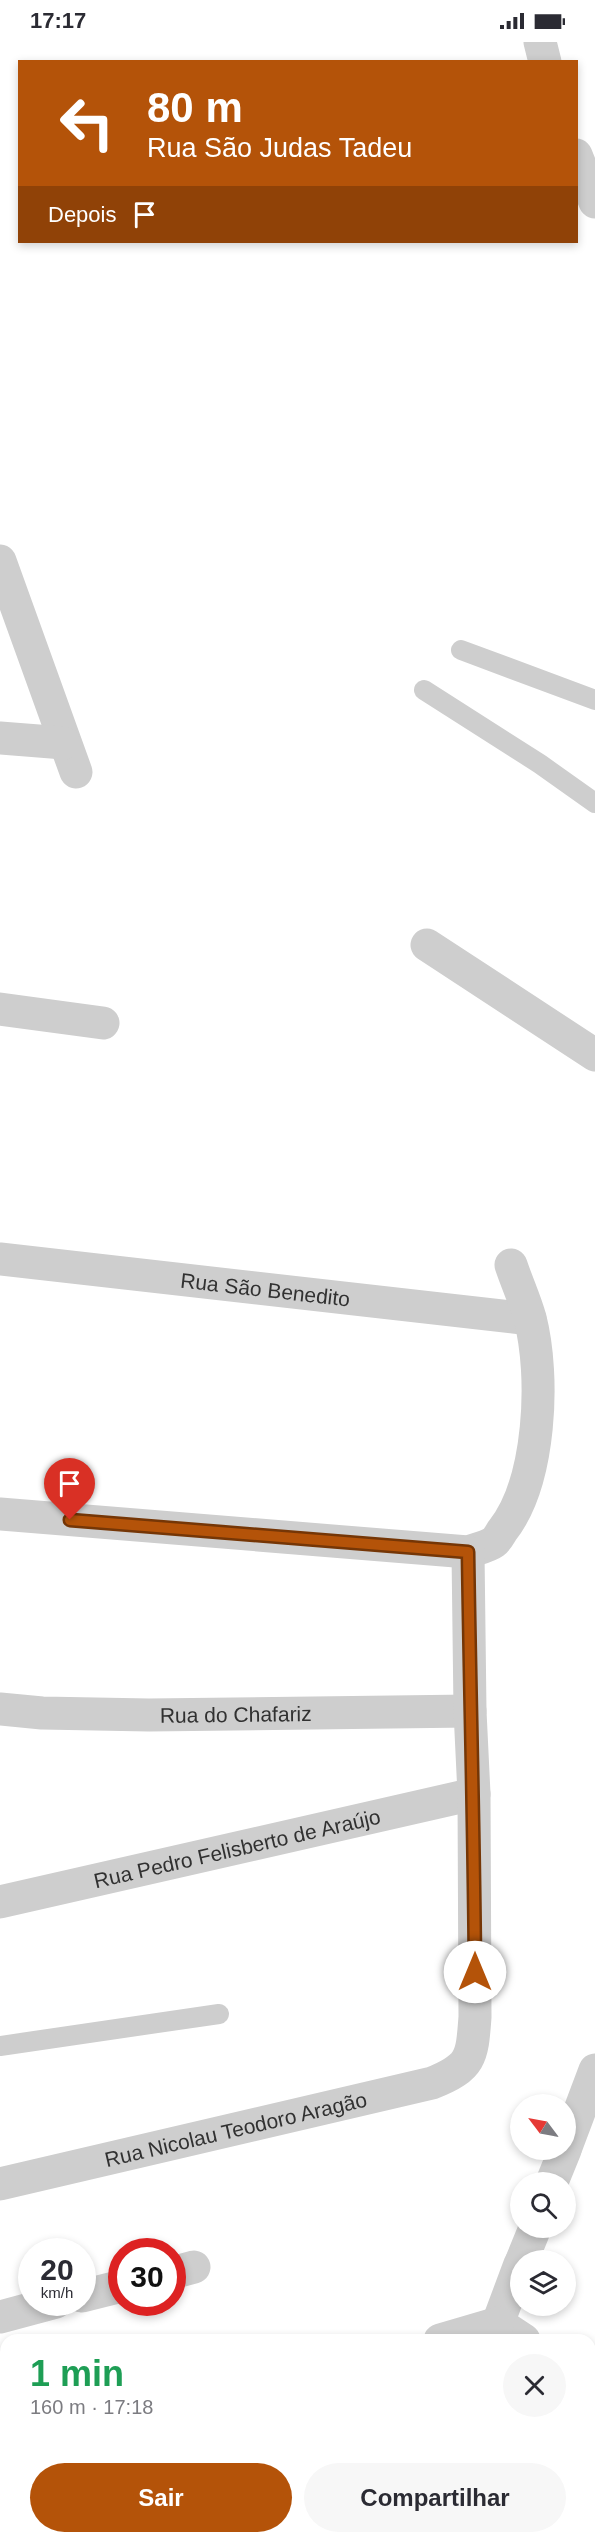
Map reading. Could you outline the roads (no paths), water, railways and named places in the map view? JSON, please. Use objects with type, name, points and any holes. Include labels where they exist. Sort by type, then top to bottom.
[{"type":"street","points":[[540,42],[544,60]]},
{"type":"street","points":[[578,160],[595,202]]},
{"type":"street","points":[[0,561],[70,758],[0,738]]},
{"type":"street","points":[[427,945],[595,1055]]},
{"type":"street","points":[[0,1009],[103,1023]]},
{"type":"street","name":"Rua São Benedito","points":[[0,1259],[530,1319]]},
{"type":"street","points":[[0,1514],[468,1552],[494,1542],[520,1502],[531,1462],[538,1408],[537,1370],[530,1319],[511,1265]]},
{"type":"street","points":[[468,1552],[470,1711],[474,1794]]},
{"type":"street","name":"Rua do Chafariz","points":[[0,1709],[42,1713],[149,1715],[470,1711]]},
{"type":"street","name":"Rua Pedro Felisberto de Araújo","points":[[0,1902],[474,1794]]},
{"type":"street","name":"Rua Nicolau Teodoro Aragão","points":[[0,2184],[432,2083],[452,2075],[466,2064],[472,2049],[475,2017],[474,1794]]},
{"type":"street","points":[[576,2119],[595,2070]]},
{"type":"street","points":[[0,2317],[18,2312]]},
{"type":"street","points":[[493,2334],[511,2332],[513,2316]]},
{"type":"lane","points":[[461,650],[595,700]]},
{"type":"lane","points":[[424,690],[540,764],[595,803]]},
{"type":"lane","points":[[0,2046],[219,2014]]}]
